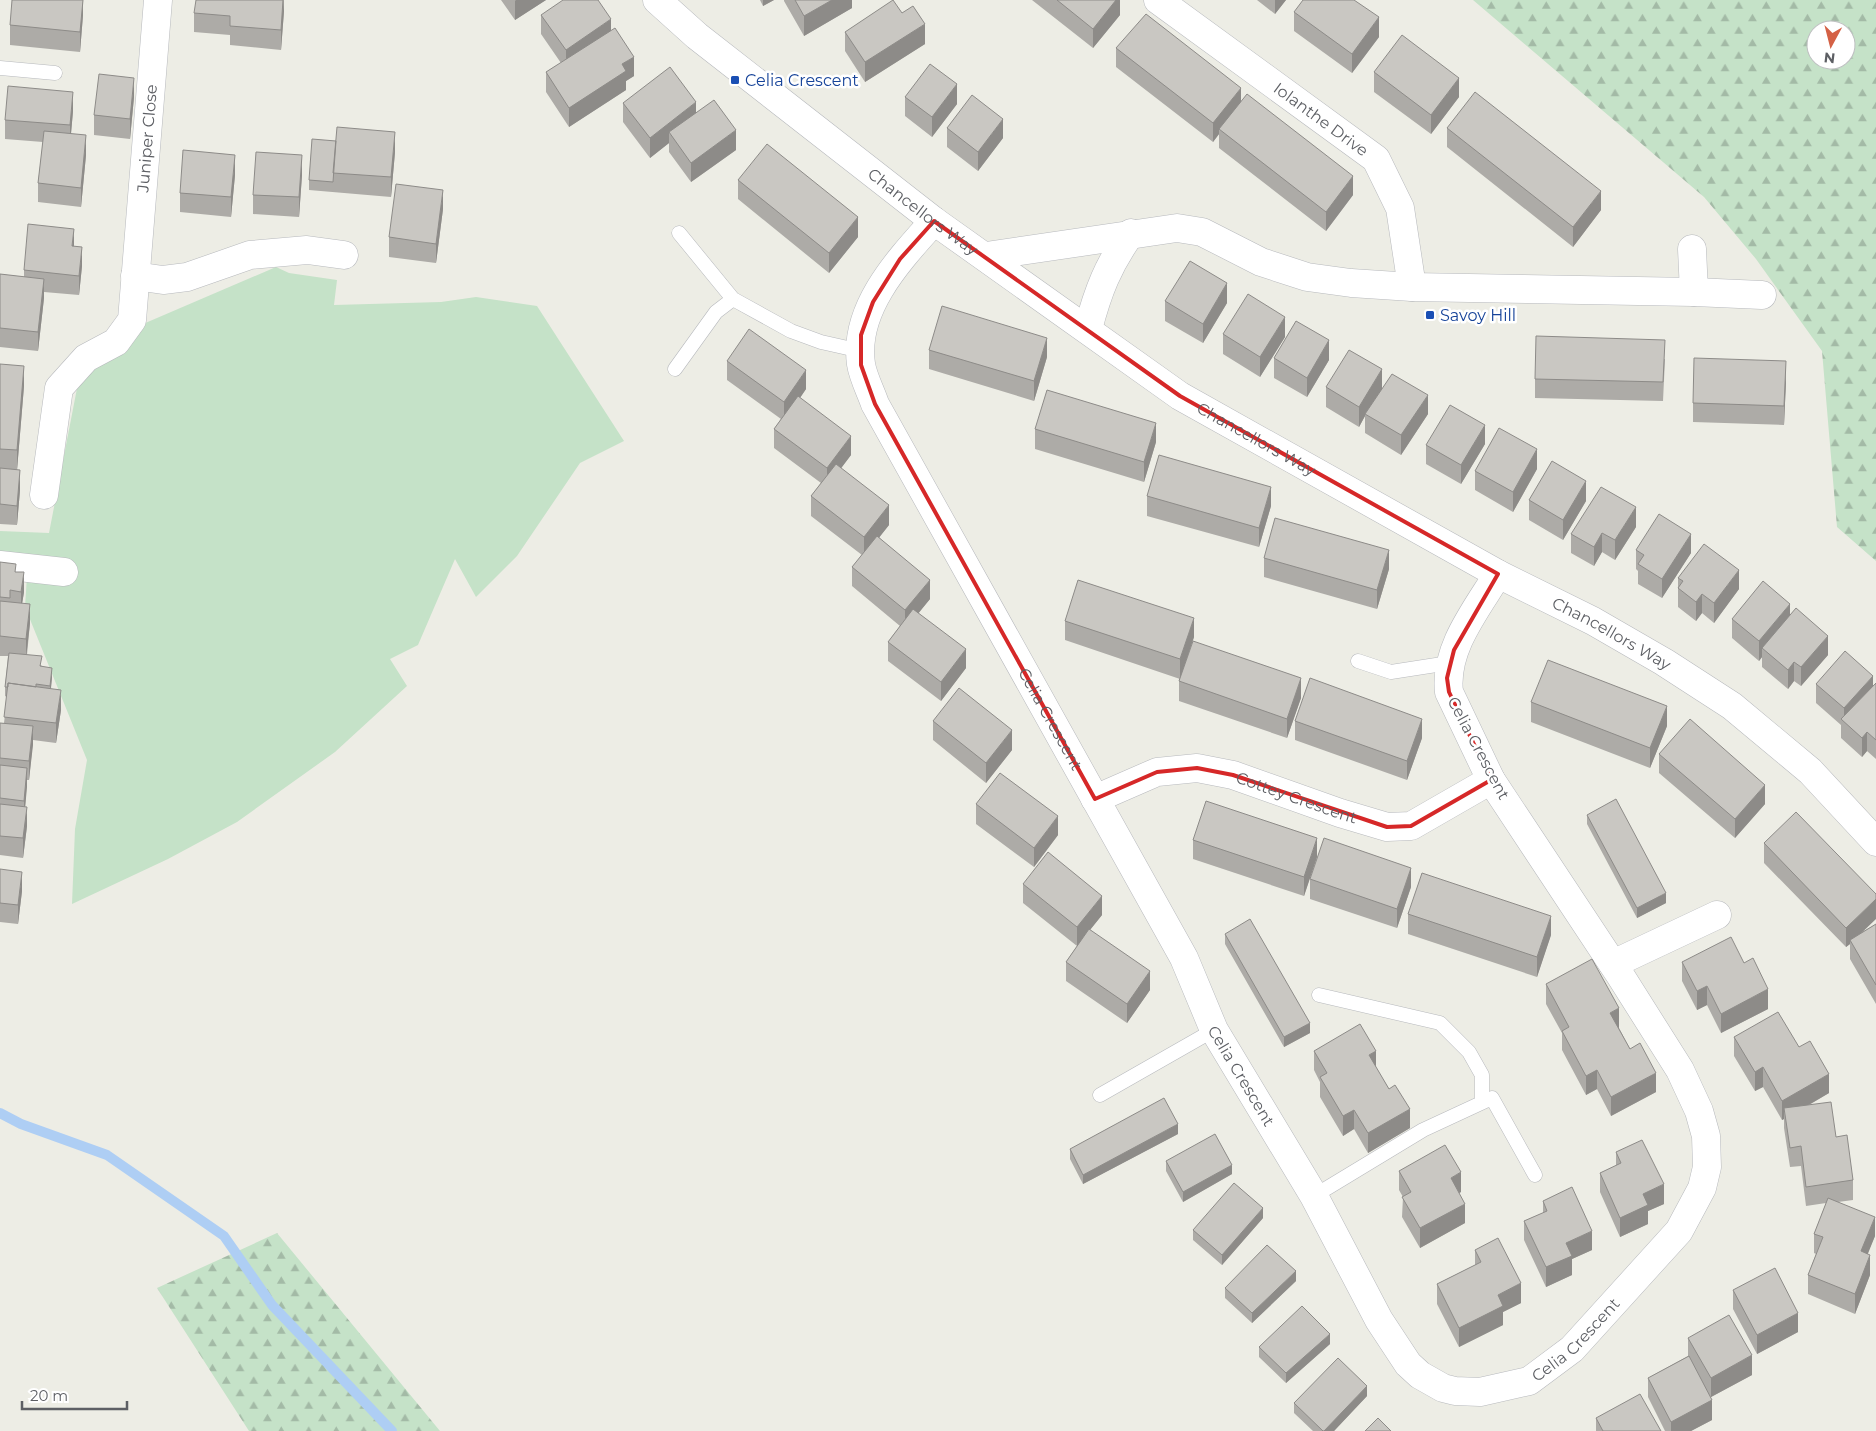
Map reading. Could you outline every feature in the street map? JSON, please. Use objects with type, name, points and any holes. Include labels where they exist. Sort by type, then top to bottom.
[{"type":"street","name":"Juniper Close","points":[[44,495],[59,388],[86,358],[116,342],[125,333],[132,320],[158,0]]},
{"type":"street","name":"Chancellors Way","points":[[657,0],[697,36],[934,221],[986,256],[1180,396],[1498,574],[1593,621],[1664,662],[1732,706],[1810,771],[1876,842]]},
{"type":"street","name":"Iolanthe Drive","points":[[1158,0],[1376,159],[1400,208],[1412,287]]},
{"type":"street","name":"Celia Crescent","points":[[934,221],[900,259],[872,302],[861,335],[861,365],[876,404],[1184,958],[1214,1030],[1314,1196],[1379,1320],[1408,1364],[1426,1378],[1455,1391],[1480,1392],[1529,1381],[1572,1349],[1679,1231],[1702,1188],[1707,1167],[1706,1136],[1699,1111],[1680,1070],[1613,964],[1491,780],[1449,692],[1449,663],[1458,641],[1498,574]]},
{"type":"street","points":[[986,256],[1131,233],[1177,228],[1202,232],[1261,262],[1307,277],[1351,283],[1412,287],[1762,295]]},
{"type":"street","points":[[1088,330],[1095,301],[1113,258],[1131,233]]},
{"type":"street","points":[[135,276],[163,280],[187,277],[250,255],[307,250],[344,255]]},
{"type":"street","points":[[1692,250],[1694,292]]},
{"type":"street","points":[[0,565],[64,572]]},
{"type":"street","name":"Cottey Crescent","points":[[1095,800],[1157,772],[1197,768],[1233,775],[1340,813],[1387,826],[1411,826],[1491,780]]},
{"type":"street","points":[[1613,964],[1717,916]]},
{"type":"lane","points":[[0,68],[54,73]]},
{"type":"lane","points":[[679,232],[733,299],[791,331],[821,342],[861,351]]},
{"type":"lane","points":[[675,369],[716,312],[733,299]]},
{"type":"lane","points":[[1358,661],[1391,672],[1449,663]]},
{"type":"lane","points":[[1319,995],[1440,1023],[1469,1052],[1482,1075],[1482,1102]]},
{"type":"lane","points":[[1100,1095],[1214,1030]]},
{"type":"lane","points":[[1314,1196],[1422,1130],[1492,1098],[1535,1175]]},
{"type":"highlighted area","points":[[934,221],[1180,396],[1498,574],[1454,650],[1447,678],[1449,692],[1491,780],[1411,826],[1387,827],[1233,775],[1197,768],[1157,772],[1095,799],[875,404],[861,365],[861,335],[873,302],[900,259]]},
{"type":"green space","points":[[1473,0],[1876,0],[1876,561],[1837,527],[1822,351],[1756,259],[1704,197]]},
{"type":"green space","points":[[276,267],[289,273],[337,280],[334,305],[441,302],[476,297],[537,306],[624,441],[580,463],[517,556],[476,597],[455,559],[418,645],[390,659],[407,686],[335,752],[237,822],[168,859],[72,904],[75,829],[87,760],[25,607],[27,576],[0,573],[0,531],[49,533],[79,378],[143,324]]},
{"type":"green space","points":[[277,1233],[440,1431],[249,1431],[157,1288]]},
{"type":"building","points":[[12,0],[83,0],[80,32],[10,25]]},
{"type":"building","points":[[196,0],[283,0],[281,30],[230,26],[230,16],[194,13]]},
{"type":"building","points":[[563,0],[598,0],[611,19],[566,50],[541,15]]},
{"type":"building","points":[[795,0],[832,0],[804,16]]},
{"type":"building","points":[[893,0],[902,13],[913,6],[925,24],[865,62],[845,32]]},
{"type":"building","points":[[1057,0],[1116,0],[1093,29]]},
{"type":"building","points":[[1303,0],[1354,0],[1379,17],[1352,54],[1294,12]]},
{"type":"building","points":[[1146,14],[1241,88],[1213,123],[1116,48]]},
{"type":"building","points":[[615,28],[634,57],[622,64],[626,71],[569,108],[546,72]]},
{"type":"building","points":[[1402,35],[1459,78],[1431,115],[1374,72]]},
{"type":"building","points":[[930,64],[957,84],[932,117],[905,97]]},
{"type":"building","points":[[670,67],[696,102],[650,138],[623,103]]},
{"type":"building","points":[[99,74],[134,78],[130,119],[94,115]]},
{"type":"building","points":[[8,86],[73,92],[70,125],[5,120]]},
{"type":"building","points":[[1475,92],[1601,191],[1573,227],[1447,128]]},
{"type":"building","points":[[1247,94],[1353,176],[1326,212],[1219,129]]},
{"type":"building","points":[[972,95],[1003,119],[978,152],[947,128]]},
{"type":"building","points":[[714,100],[736,130],[691,163],[669,132]]},
{"type":"building","points":[[337,127],[395,132],[391,177],[333,173]]},
{"type":"building","points":[[44,131],[86,135],[81,188],[38,183]]},
{"type":"building","points":[[312,139],[336,141],[333,182],[309,180]]},
{"type":"building","points":[[767,144],[858,217],[829,253],[738,180]]},
{"type":"building","points":[[183,150],[235,155],[231,197],[180,193]]},
{"type":"building","points":[[256,152],[302,155],[299,197],[253,195]]},
{"type":"building","points":[[396,184],[443,190],[436,244],[389,237]]},
{"type":"building","points":[[28,224],[74,229],[72,246],[82,247],[79,276],[24,270]]},
{"type":"building","points":[[1190,261],[1227,283],[1203,324],[1165,301]]},
{"type":"building","points":[[0,274],[44,279],[38,332],[0,328]]},
{"type":"building","points":[[1248,294],[1285,317],[1260,357],[1223,334]]},
{"type":"building","points":[[942,306],[1047,338],[1034,381],[929,350]]},
{"type":"building","points":[[1296,321],[1329,340],[1307,378],[1274,358]]},
{"type":"building","points":[[749,329],[806,370],[784,402],[727,361]]},
{"type":"building","points":[[1536,336],[1665,340],[1663,382],[1535,379]]},
{"type":"building","points":[[1349,350],[1382,369],[1359,407],[1326,387]]},
{"type":"building","points":[[1694,358],[1786,361],[1784,406],[1693,403]]},
{"type":"building","points":[[0,364],[24,366],[17,450],[0,449]]},
{"type":"building","points":[[1392,374],[1428,395],[1401,435],[1365,414]]},
{"type":"building","points":[[1047,390],[1156,423],[1144,462],[1035,429]]},
{"type":"building","points":[[798,396],[851,436],[827,468],[774,429]]},
{"type":"building","points":[[1450,405],[1485,425],[1461,465],[1426,445]]},
{"type":"building","points":[[1499,428],[1537,449],[1513,492],[1475,471]]},
{"type":"building","points":[[1159,455],[1271,487],[1259,528],[1147,496]]},
{"type":"building","points":[[1552,461],[1586,481],[1563,520],[1529,500]]},
{"type":"building","points":[[836,464],[889,505],[864,537],[811,496]]},
{"type":"building","points":[[0,468],[20,470],[17,506],[0,504]]},
{"type":"building","points":[[1601,487],[1636,507],[1615,540],[1602,533],[1594,547],[1571,534]]},
{"type":"building","points":[[1659,514],[1691,534],[1662,579],[1638,564],[1644,555],[1636,550]]},
{"type":"building","points":[[1275,518],[1389,550],[1377,590],[1264,558]]},
{"type":"building","points":[[877,536],[930,580],[905,610],[852,567]]},
{"type":"building","points":[[1704,544],[1739,570],[1714,603],[1702,594],[1696,602],[1678,588],[1683,581],[1678,578]]},
{"type":"building","points":[[0,562],[16,564],[15,572],[24,572],[21,592],[10,590],[10,598],[0,597]]},
{"type":"building","points":[[1078,580],[1194,618],[1180,659],[1065,621]]},
{"type":"building","points":[[1763,581],[1790,604],[1759,641],[1732,619]]},
{"type":"building","points":[[0,601],[30,604],[26,639],[0,636]]},
{"type":"building","points":[[1796,608],[1828,636],[1801,667],[1794,662],[1788,670],[1762,648]]},
{"type":"building","points":[[913,609],[966,649],[941,682],[888,642]]},
{"type":"building","points":[[1193,641],[1301,678],[1287,719],[1179,681]]},
{"type":"building","points":[[1845,651],[1873,676],[1844,708],[1816,684]]},
{"type":"building","points":[[9,653],[42,656],[40,666],[52,668],[50,686],[36,684],[36,687],[8,683],[8,687],[5,687]]},
{"type":"building","points":[[1548,660],[1667,706],[1650,748],[1531,702]]},
{"type":"building","points":[[1310,678],[1422,719],[1407,761],[1295,721]]},
{"type":"building","points":[[8,683],[61,690],[56,723],[4,717]]},
{"type":"building","points":[[1876,683],[1876,740],[1867,732],[1862,738],[1841,719]]},
{"type":"building","points":[[959,688],[1012,730],[986,763],[933,721]]},
{"type":"building","points":[[1690,719],[1765,785],[1735,819],[1659,754]]},
{"type":"building","points":[[0,723],[33,726],[29,761],[0,758]]},
{"type":"building","points":[[0,765],[27,768],[24,801],[0,798]]},
{"type":"building","points":[[1000,773],[1058,816],[1034,848],[976,804]]},
{"type":"building","points":[[1616,799],[1666,893],[1637,908],[1587,815]]},
{"type":"building","points":[[1206,801],[1317,838],[1304,877],[1193,840]]},
{"type":"building","points":[[0,804],[27,807],[23,838],[0,836]]},
{"type":"building","points":[[1796,812],[1876,894],[1876,899],[1846,928],[1764,843]]},
{"type":"building","points":[[1324,838],[1411,868],[1397,909],[1310,879]]},
{"type":"building","points":[[1048,852],[1102,896],[1077,927],[1023,884]]},
{"type":"building","points":[[0,869],[22,872],[18,905],[0,903]]},
{"type":"building","points":[[1422,873],[1551,916],[1537,957],[1408,914]]},
{"type":"building","points":[[1250,919],[1310,1023],[1284,1037],[1225,934]]},
{"type":"building","points":[[1876,924],[1876,985],[1850,940]]},
{"type":"building","points":[[1089,929],[1150,971],[1127,1004],[1066,962]]},
{"type":"building","points":[[1731,937],[1744,963],[1753,958],[1768,989],[1721,1014],[1707,986],[1697,991],[1682,962]]},
{"type":"building","points":[[1592,959],[1619,1008],[1610,1013],[1630,1049],[1640,1043],[1656,1073],[1611,1097],[1597,1070],[1586,1076],[1562,1031],[1569,1027],[1546,984]]},
{"type":"building","points":[[1778,1012],[1799,1047],[1810,1041],[1829,1074],[1782,1101],[1763,1067],[1755,1072],[1734,1037]]},
{"type":"building","points":[[1360,1024],[1376,1051],[1369,1055],[1389,1089],[1395,1085],[1410,1109],[1368,1133],[1354,1110],[1343,1116],[1320,1077],[1327,1073],[1314,1051]]},
{"type":"building","points":[[1164,1098],[1178,1124],[1083,1175],[1070,1149]]},
{"type":"building","points":[[1831,1102],[1836,1137],[1847,1135],[1853,1180],[1806,1187],[1801,1146],[1790,1148],[1784,1108]]},
{"type":"building","points":[[1215,1134],[1232,1165],[1183,1192],[1166,1161]]},
{"type":"building","points":[[1642,1140],[1664,1184],[1643,1194],[1648,1205],[1620,1218],[1600,1173],[1621,1163],[1616,1152]]},
{"type":"building","points":[[1445,1145],[1461,1172],[1451,1178],[1465,1204],[1420,1228],[1402,1197],[1411,1192],[1399,1171]]},
{"type":"building","points":[[1234,1183],[1263,1208],[1222,1255],[1193,1230]]},
{"type":"building","points":[[1572,1187],[1592,1231],[1566,1243],[1572,1256],[1546,1267],[1524,1221],[1547,1211],[1543,1201]]},
{"type":"building","points":[[1828,1198],[1875,1217],[1861,1251],[1870,1255],[1855,1294],[1808,1275],[1823,1237],[1814,1234]]},
{"type":"building","points":[[1498,1238],[1521,1283],[1498,1295],[1503,1306],[1459,1328],[1437,1284],[1481,1262],[1475,1250]]},
{"type":"building","points":[[1267,1245],[1296,1271],[1252,1313],[1225,1288]]},
{"type":"building","points":[[1775,1268],[1798,1313],[1757,1335],[1733,1290]]},
{"type":"building","points":[[1302,1306],[1330,1334],[1286,1373],[1259,1347]]},
{"type":"building","points":[[1729,1315],[1752,1355],[1711,1378],[1688,1338]]},
{"type":"building","points":[[1689,1356],[1712,1400],[1671,1422],[1648,1378]]},
{"type":"building","points":[[1338,1358],[1367,1386],[1323,1431],[1294,1403]]},
{"type":"building","points":[[1640,1394],[1661,1431],[1603,1431],[1596,1418]]},
{"type":"building","points":[[1378,1418],[1391,1431],[1365,1431]]},
{"type":"waterway","points":[[0,1113],[21,1124],[107,1155],[224,1236],[272,1305],[392,1431]]},
{"type":"place","name":"Celia Crescent","points":[[735,80]]},
{"type":"place","name":"Savoy Hill","points":[[1430,315]]}]
